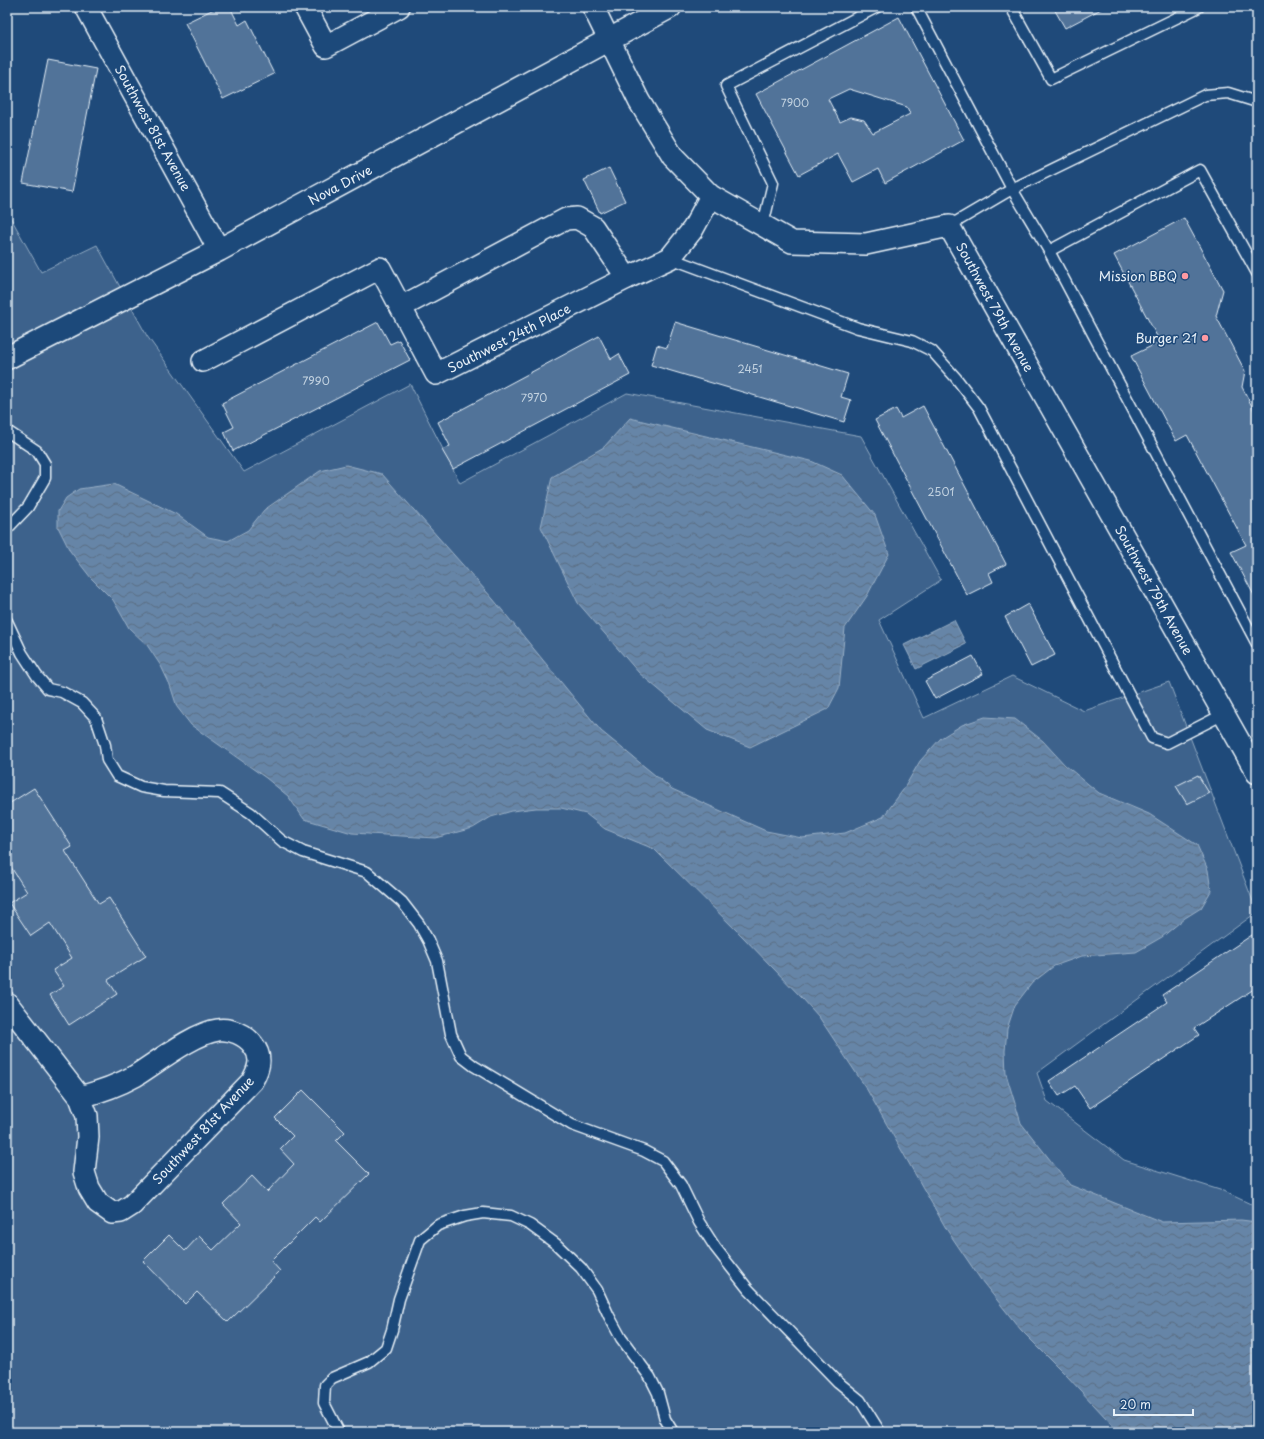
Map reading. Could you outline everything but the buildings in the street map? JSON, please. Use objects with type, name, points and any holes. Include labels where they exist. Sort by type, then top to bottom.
[{"type":"street","name":"Southwest 81st Avenue","points":[[86,7],[219,250]]},
{"type":"street","points":[[305,7],[326,46],[399,7]]},
{"type":"street","points":[[593,7],[639,101],[673,157],[711,196],[792,242],[866,244],[949,226]]},
{"type":"street","name":"Nova Drive","points":[[7,358],[219,250],[670,7]]},
{"type":"street","name":"Southwest 24th Place","points":[[203,361],[380,268],[436,374],[670,258],[693,229],[711,196]]},
{"type":"street","points":[[401,307],[566,219],[576,218],[593,226],[627,278]]},
{"type":"street","name":"Southwest 79th Avenue","points":[[949,226],[1257,773]]},
{"type":"street","name":"Southwest 81st Avenue","points":[[7,1003],[80,1097],[87,1116],[88,1137],[84,1172],[89,1188],[98,1203],[112,1213],[121,1212],[132,1205],[252,1081],[259,1069],[259,1056],[253,1045],[244,1036],[231,1031],[219,1030],[205,1033],[134,1076],[105,1090],[80,1097]]},
{"type":"lane","points":[[763,226],[773,183],[726,86],[877,7]]},
{"type":"lane","points":[[916,7],[1012,189],[1049,251],[1257,644]]},
{"type":"lane","points":[[1011,7],[1051,79],[1199,7]]},
{"type":"lane","points":[[949,226],[1012,189],[1205,95],[1228,93],[1257,102]]},
{"type":"lane","points":[[1049,251],[1200,170],[1257,273]]},
{"type":"lane","points":[[670,258],[858,328],[912,341],[932,351],[979,408],[1152,738],[1167,743],[1224,714]]},
{"type":"lane","points":[[7,432],[13,434],[37,451],[45,464],[45,478],[28,507],[7,529]]},
{"type":"lane","points":[[7,621],[22,653],[37,676],[48,688],[62,692],[82,703],[96,718],[105,745],[107,760],[117,776],[141,787],[164,791],[220,793],[251,813],[282,842],[303,852],[367,872],[402,902],[419,924],[437,961],[451,1034],[461,1056],[572,1125],[644,1151],[663,1161],[681,1184],[699,1222],[715,1247],[748,1289],[838,1382],[860,1400],[880,1432]]},
{"type":"lane","points":[[339,1432],[324,1403],[325,1385],[332,1378],[369,1362],[386,1348],[399,1299],[420,1240],[438,1225],[465,1216],[483,1213],[511,1216],[530,1225],[556,1244],[581,1268],[597,1290],[621,1338],[650,1378],[658,1393],[665,1419],[673,1432]]},
{"type":"shaded area","points":[[7,211],[41,272],[97,245],[147,336],[244,472],[410,384],[460,483],[627,393],[861,436],[941,580],[879,620],[924,718],[1012,676],[1084,711],[1169,682],[1257,912],[1037,1073],[1047,1101],[1124,1160],[1223,1191],[1257,1207],[1257,1432],[7,1432]]},
{"type":"water","points":[[630,418],[811,461],[842,475],[875,515],[889,554],[867,596],[845,628],[839,688],[828,709],[750,747],[707,730],[639,673],[578,603],[541,527],[552,477],[604,447]]},
{"type":"water","points":[[346,465],[382,474],[493,599],[601,731],[672,789],[766,831],[802,838],[845,833],[883,817],[903,790],[920,761],[941,738],[962,725],[985,717],[1015,719],[1043,741],[1065,765],[1099,793],[1149,814],[1197,845],[1208,870],[1211,891],[1201,908],[1185,918],[1162,937],[1136,952],[1082,956],[1054,966],[1032,983],[1015,1005],[1007,1029],[1005,1051],[1006,1074],[1021,1123],[1070,1185],[1162,1222],[1241,1220],[1257,1222],[1257,1432],[1119,1432],[1067,1376],[1021,1330],[981,1280],[947,1230],[866,1088],[819,1017],[742,936],[654,849],[605,829],[586,814],[561,808],[536,808],[512,811],[491,817],[473,828],[435,838],[352,833],[304,819],[288,796],[266,778],[191,725],[177,707],[170,685],[161,666],[147,645],[129,628],[113,600],[91,578],[70,551],[58,527],[58,511],[66,498],[79,489],[114,484],[176,514],[208,537],[228,541],[248,530],[264,510],[320,471]]},
{"type":"water","points":[[954,620],[966,644],[916,669],[904,645]]},
{"type":"place","name":"Mission BBQ","points":[[1185,276]]},
{"type":"place","name":"Burger 21","points":[[1205,338]]}]
